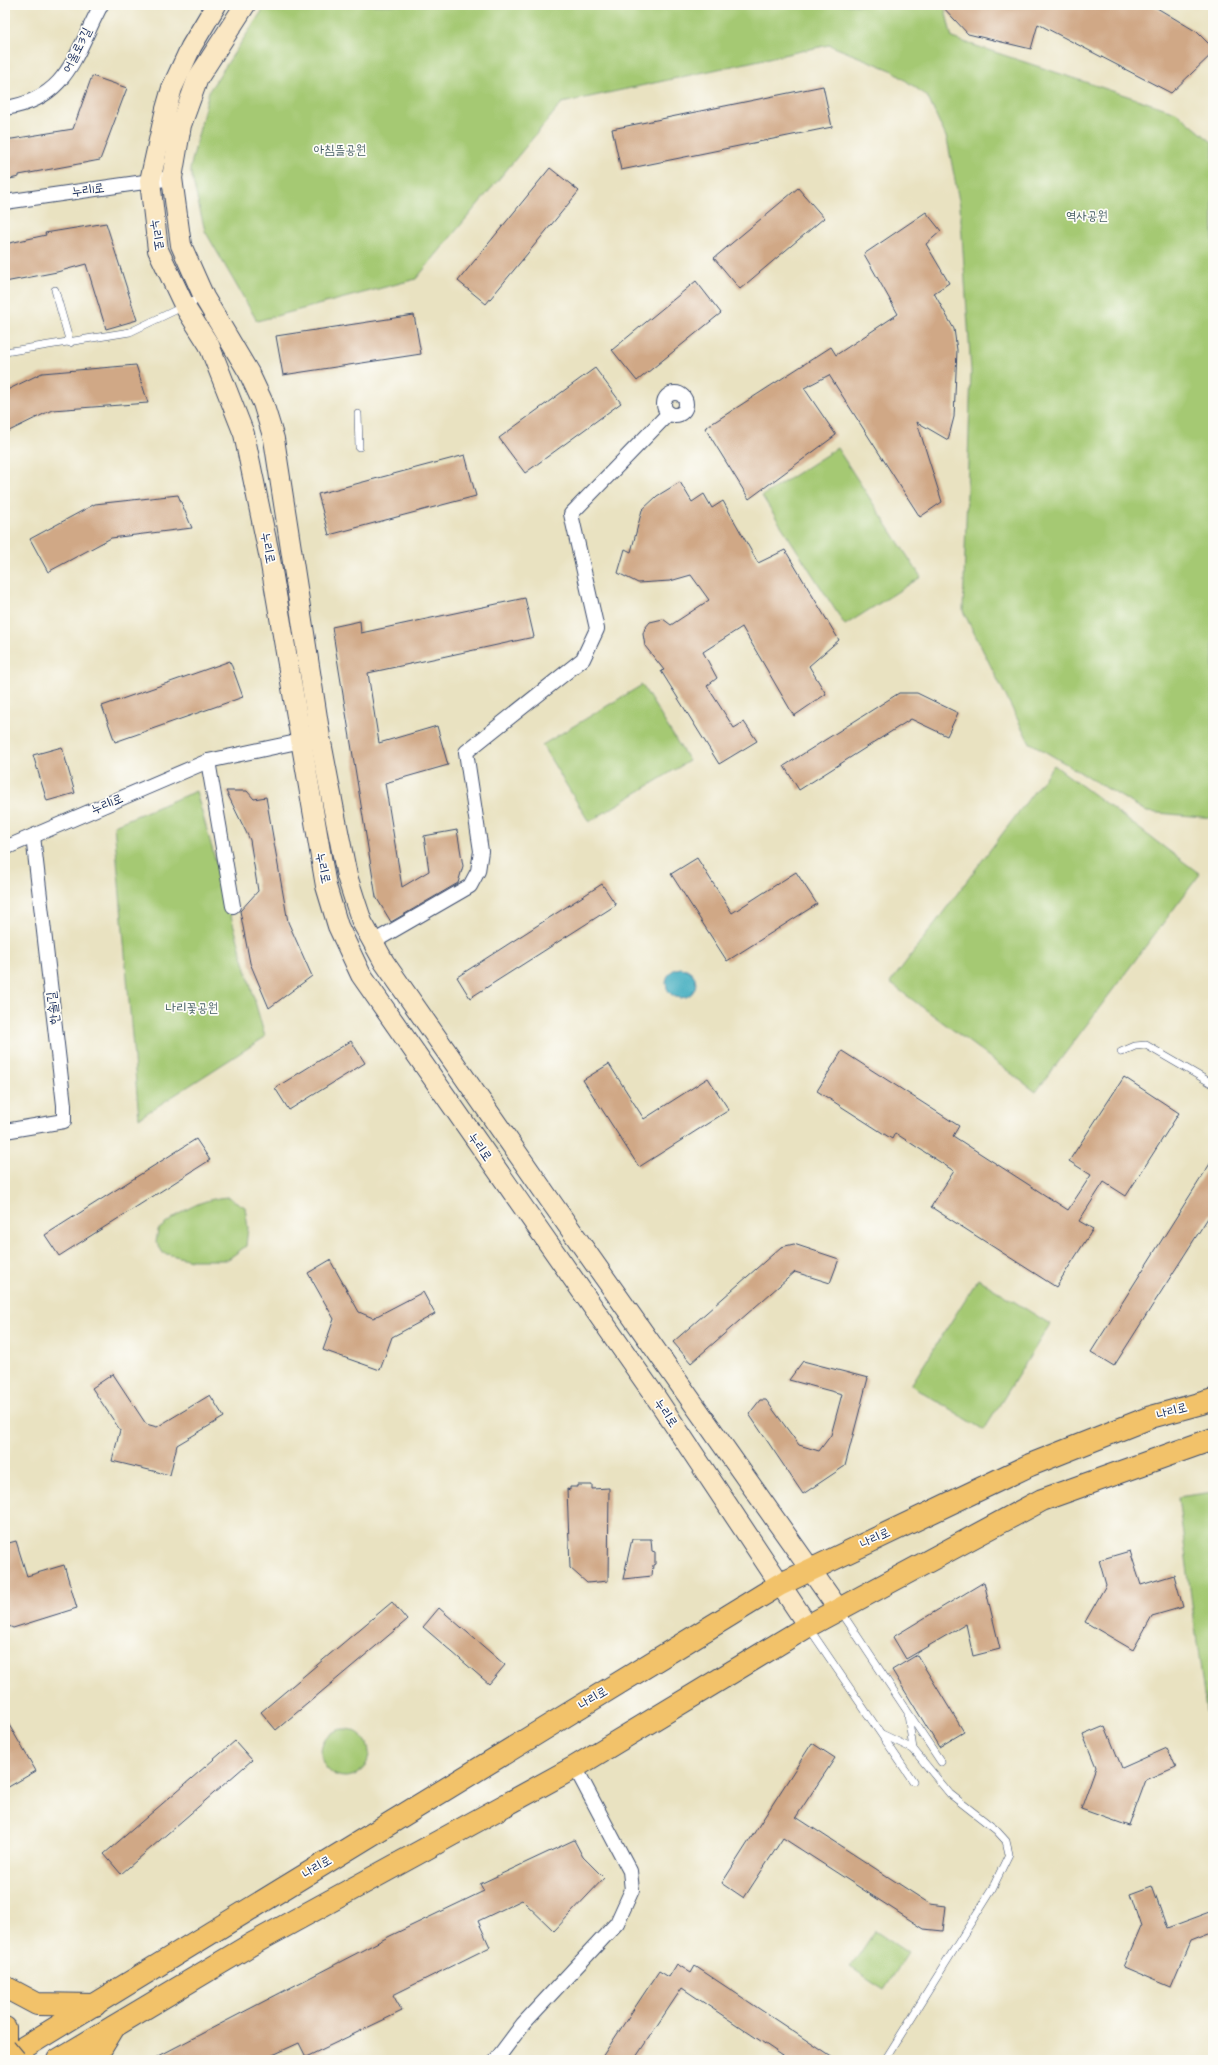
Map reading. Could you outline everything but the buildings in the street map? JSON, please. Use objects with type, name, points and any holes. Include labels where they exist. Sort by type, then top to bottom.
[{"type":"main road","name":"나리로","points":[[5,2059],[779,1585],[811,1568],[1030,1464],[1151,1417],[1213,1400]]},
{"type":"main road","points":[[58,2060],[252,1944],[575,1767],[808,1626],[1042,1500],[1213,1439]]},
{"type":"main road","points":[[5,1987],[37,2004],[95,2005]]},
{"type":"main road","points":[[94,2060],[114,2027]]},
{"type":"main road","points":[[5,2028],[5,2055]]},
{"type":"main road","points":[[5,2048],[15,2060]]},
{"type":"street","name":"어울로3길","points":[[5,108],[29,102],[46,94],[61,81],[73,62],[100,5]]},
{"type":"street","name":"누리로","points":[[216,5],[191,47],[172,88],[150,181],[158,250],[185,307],[209,345],[244,434],[270,559],[326,886],[338,926],[361,975],[655,1396],[779,1585],[808,1626]]},
{"type":"street","name":"누리로","points":[[246,5],[198,78],[181,125],[172,178],[181,245],[204,297],[249,373],[263,403],[274,439],[320,737],[347,876],[362,922],[384,962],[554,1206],[811,1568],[839,1610]]},
{"type":"street","name":"누리1로","points":[[5,202],[172,178]]},
{"type":"street","points":[[373,942],[470,886],[478,871],[481,851],[466,752],[583,659],[597,629],[571,514],[669,413]]},
{"type":"street","name":"누리1로","points":[[5,848],[208,761],[320,737]]},
{"type":"street","points":[[208,761],[233,906]]},
{"type":"street","name":"한솔1길","points":[[5,1131],[64,1120],[64,1104],[33,836]]},
{"type":"street","points":[[496,2060],[523,2024],[617,1923],[632,1890],[630,1871],[575,1767]]},
{"type":"lane","points":[[55,290],[70,343]]},
{"type":"lane","points":[[5,352],[70,343],[130,332],[204,297]]},
{"type":"lane","points":[[358,414],[360,447]]},
{"type":"lane","points":[[1122,1052],[1135,1046],[1146,1045],[1213,1084]]},
{"type":"lane","points":[[839,1610],[941,1762]]},
{"type":"lane","points":[[808,1626],[913,1781]]},
{"type":"lane","points":[[908,1713],[913,1749]]},
{"type":"lane","points":[[882,1734],[913,1749],[950,1794],[996,1830],[1006,1841],[1009,1854],[992,1889],[885,2060]]},
{"type":"green space","name":"역사공원","points":[[266,5],[944,5],[952,38],[1176,112],[1213,143],[1213,818],[1147,812],[1029,742],[963,611],[971,371],[960,206],[947,139],[927,96],[891,70],[829,45],[562,103],[416,279],[257,321],[205,231],[190,169],[209,91]]},
{"type":"green space","points":[[837,448],[921,577],[845,625],[762,496]]},
{"type":"green space","points":[[642,685],[689,761],[589,822],[542,745]]},
{"type":"green space","points":[[1054,765],[1200,874],[1036,1092],[890,983]]},
{"type":"green space","name":"나리꽃공원","points":[[196,791],[265,1037],[139,1118],[114,825]]},
{"type":"green space","points":[[228,1197],[245,1207],[248,1228],[246,1246],[227,1260],[191,1260],[163,1253],[156,1242],[158,1230],[182,1212],[190,1208],[208,1200]]},
{"type":"green space","points":[[978,1279],[1050,1324],[984,1430],[911,1385]]},
{"type":"green space","points":[[1213,1492],[1213,1764],[1178,1497]]},
{"type":"green space","points":[[340,1729],[350,1729],[362,1736],[369,1748],[369,1758],[362,1770],[350,1777],[340,1777],[332,1773],[325,1766],[321,1758],[321,1748],[325,1740],[332,1733]]},
{"type":"green space","points":[[875,1931],[908,1953],[884,1990],[850,1968]]},
{"type":"water","points":[[681,968],[692,972],[696,983],[692,994],[681,998],[670,994],[666,983],[670,972]]},
{"type":"park label","name":"아침뜰공원","points":[[340,150]]}]
